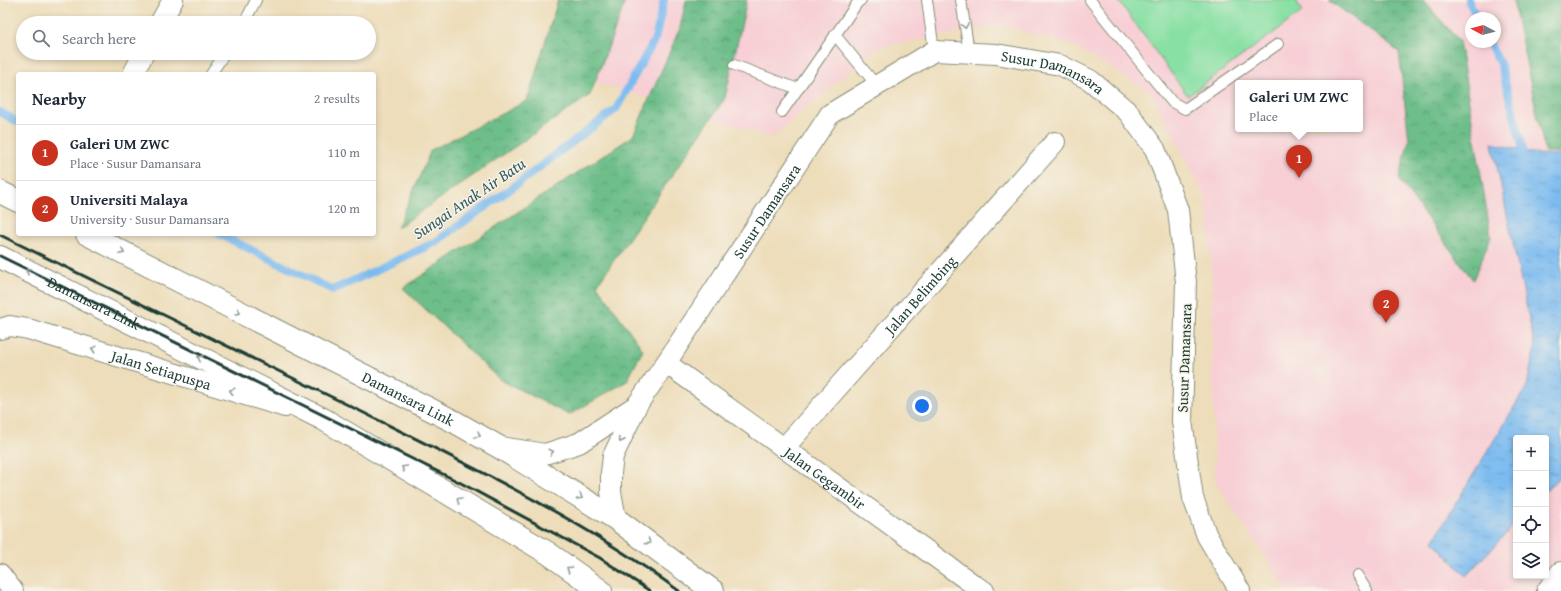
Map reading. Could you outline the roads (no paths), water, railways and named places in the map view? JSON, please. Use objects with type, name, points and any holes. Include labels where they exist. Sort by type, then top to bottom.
[{"type":"highway","points":[[0,192],[16,200]]},
{"type":"highway","name":"Damansara Link","points":[[91,236],[455,422],[499,447],[616,519],[713,591]]},
{"type":"highway","name":"Damansara Link","points":[[0,257],[323,419],[548,554],[601,591]]},
{"type":"highway","points":[[1548,591],[1561,573]]},
{"type":"street","points":[[164,16],[173,0]]},
{"type":"street","name":"Susur Damansara","points":[[616,519],[611,492],[610,473],[614,456],[637,405],[830,114],[934,51],[996,54],[1060,65],[1090,80],[1128,112],[1156,149],[1178,210],[1186,282],[1182,421],[1193,498],[1207,536],[1240,591]]},
{"type":"street","points":[[134,72],[140,60]]},
{"type":"street","name":"Jalan Belimbing","points":[[784,448],[1055,142]]},
{"type":"street","name":"Jalan Setiapuspa","points":[[0,329],[10,326],[28,329],[323,419]]},
{"type":"street","name":"Jalan Gegambir","points":[[666,363],[976,587],[984,591]]},
{"type":"street","name":"Susur Damansara","points":[[499,447],[545,454],[579,443],[637,405]]},
{"type":"street","points":[[0,574],[13,591]]},
{"type":"lane","points":[[248,16],[256,0]]},
{"type":"lane","points":[[927,0],[934,51]]},
{"type":"lane","points":[[961,0],[969,52]]},
{"type":"lane","points":[[1090,0],[1172,102],[1185,109],[1278,44]]},
{"type":"lane","points":[[782,112],[835,35],[856,1]]},
{"type":"lane","points":[[835,35],[877,86]]},
{"type":"lane","points":[[212,72],[220,60]]},
{"type":"lane","points":[[734,64],[798,89]]},
{"type":"lane","points":[[1357,575],[1367,591]]},
{"type":"water","points":[[1492,143],[1537,154],[1561,155],[1561,475],[1549,488],[1549,435],[1513,435],[1513,526],[1466,576],[1433,541],[1527,386],[1535,347]]},
{"type":"waterway","name":"Sungai Anak Air Batu","points":[[223,236],[333,290],[434,243],[512,188],[616,109],[655,39],[664,0]]},
{"type":"waterway","name":"Sungai Anak Air Batu","points":[[1468,0],[1474,12]]},
{"type":"waterway","name":"Sungai Anak Air Batu","points":[[1492,48],[1501,66],[1526,161]]},
{"type":"waterway","name":"Sungai Anak Air Batu","points":[[0,112],[16,121]]},
{"type":"railway","points":[[0,235],[350,406],[518,491],[600,538],[679,591]]},
{"type":"railway","points":[[0,256],[459,482],[600,558],[650,591]]},
{"type":"place","name":"Galeri UM ZWC","points":[[1299,178]]},
{"type":"place","name":"Universiti Malaya","points":[[1386,323]]}]
